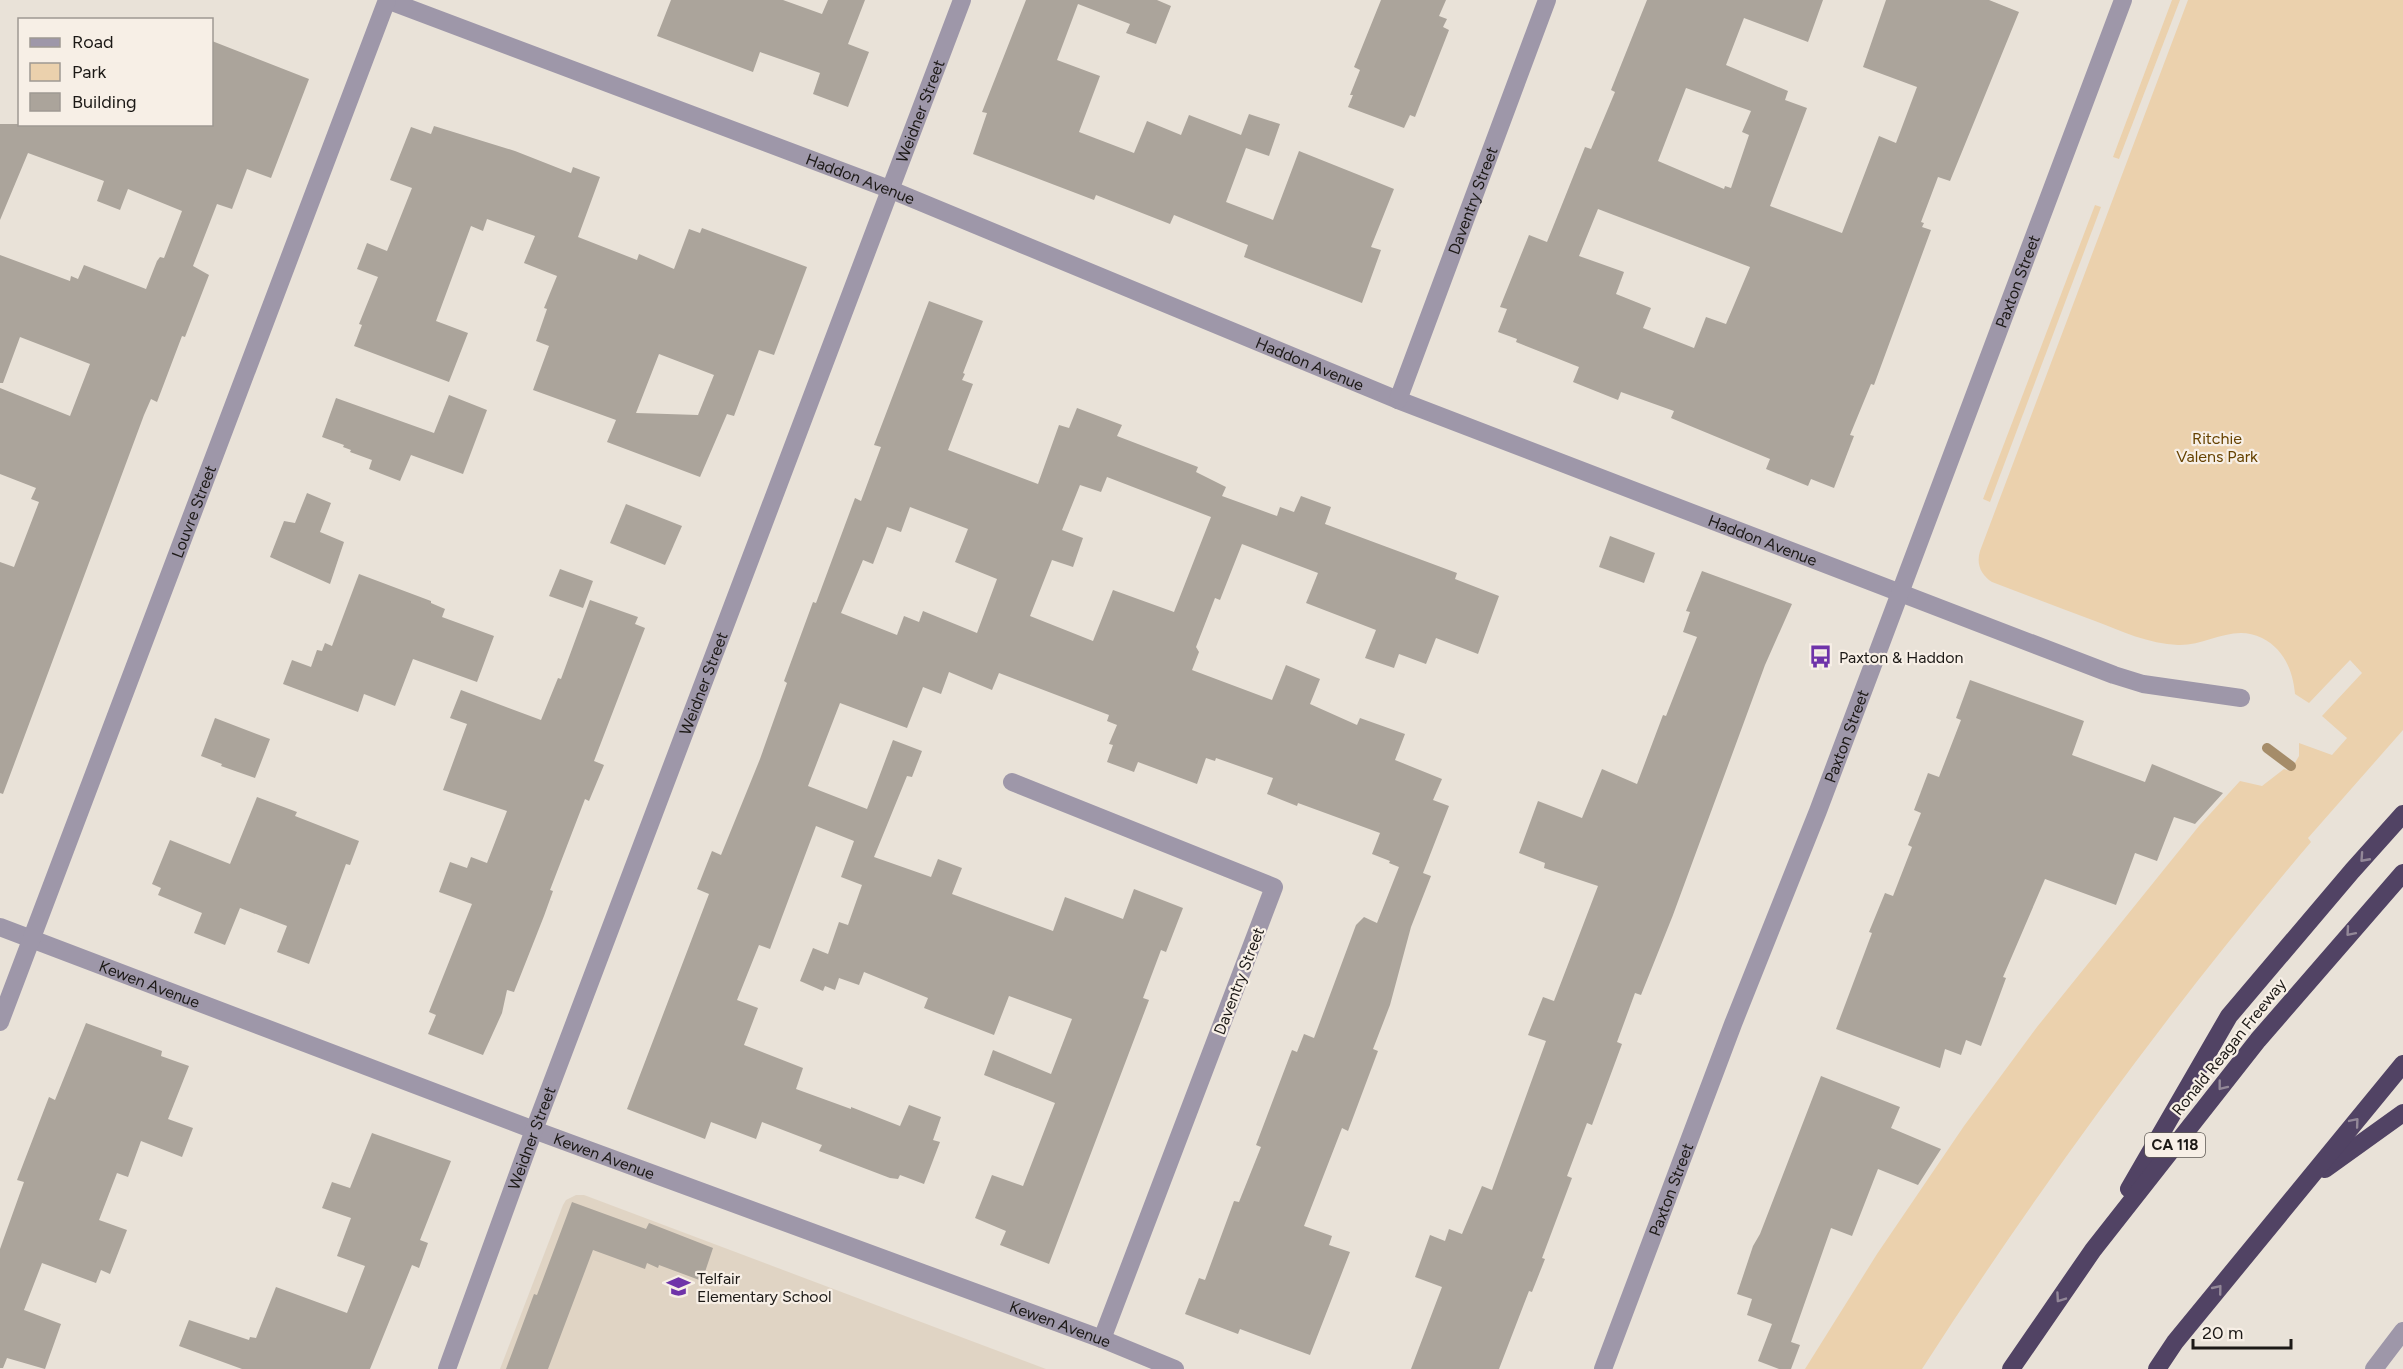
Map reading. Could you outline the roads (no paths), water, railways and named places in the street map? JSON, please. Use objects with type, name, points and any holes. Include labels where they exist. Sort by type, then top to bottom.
[{"type":"highway","points":[[2093,1250],[2229,1016],[2352,870],[2403,814]]},
{"type":"highway","name":"Ronald Reagan Freeway","points":[[2011,1369],[2093,1250],[2258,1040],[2403,873]]},
{"type":"highway","points":[[2157,1369],[2175,1342],[2403,1065]]},
{"type":"highway","points":[[2304,1183],[2403,1113]]},
{"type":"street","name":"Haddon Avenue","points":[[387,0],[889,189],[1398,400],[2133,681],[2241,698]]},
{"type":"street","name":"Louvre Street","points":[[0,1022],[387,0]]},
{"type":"street","name":"Weidner Street","points":[[447,1369],[534,1130],[962,0]]},
{"type":"street","name":"Daventry Street","points":[[1398,400],[1547,0]]},
{"type":"street","name":"Paxton Street","points":[[1603,1369],[1733,1024],[1818,811],[2123,0]]},
{"type":"street","name":"Daventry Street","points":[[1012,782],[1274,888],[1102,1339]]},
{"type":"street","name":"Kewen Avenue","points":[[0,927],[534,1130],[1102,1339],[1175,1369]]},
{"type":"street","points":[[2374,1369],[2403,1331]]},
{"type":"waterway","points":[[2267,748],[2291,766]]},
{"type":"place","name":"Paxton & Haddon","points":[[1821,657]]},
{"type":"place","name":"Telfair Elementary School","points":[[679,1287]]},
{"type":"park label","name":"Ritchie Valens Park","points":[[2217,447]]}]
